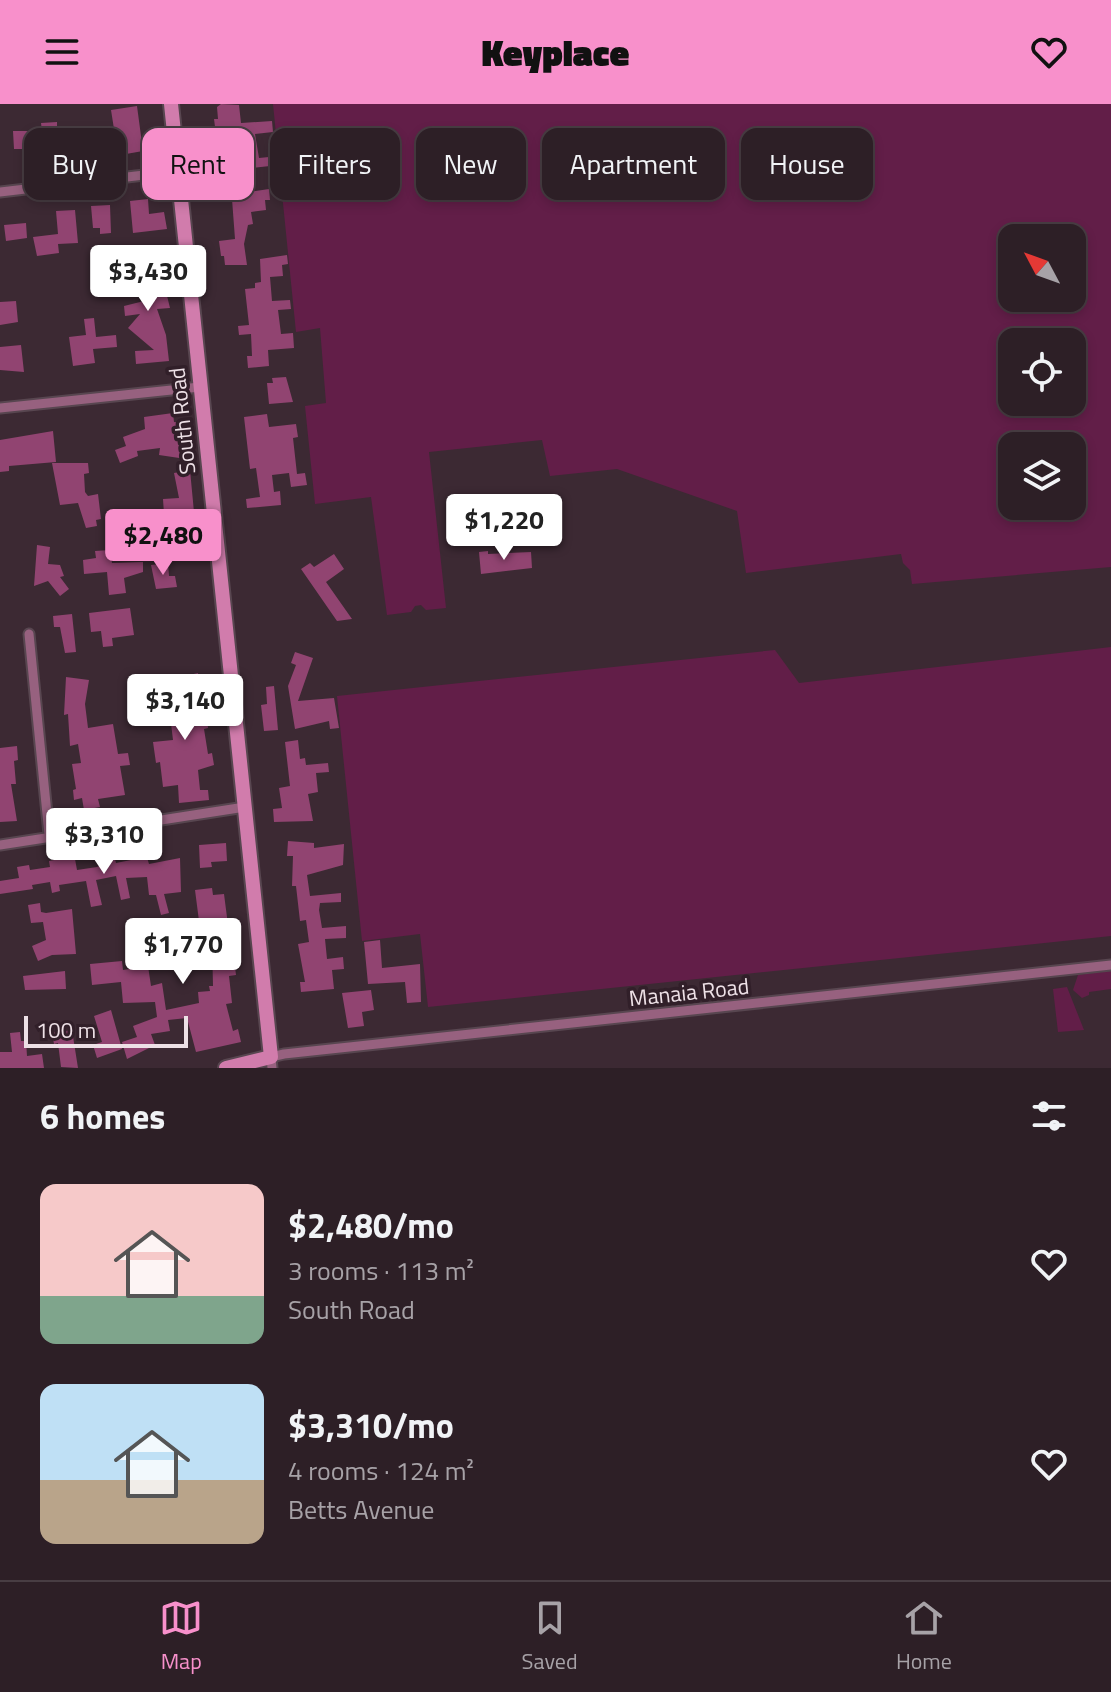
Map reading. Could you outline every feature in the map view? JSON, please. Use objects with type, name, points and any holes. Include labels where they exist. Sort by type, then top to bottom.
[{"type":"street","name":"South Road","points":[[171,104],[174,128]]},
{"type":"street","points":[[0,192],[142,175]]},
{"type":"street","name":"South Road","points":[[181,200],[272,1062]]},
{"type":"street","points":[[0,408],[200,387]]},
{"type":"street","points":[[29,634],[49,834]]},
{"type":"street","points":[[0,845],[49,834],[245,807]]},
{"type":"street","name":"Manaia Road","points":[[272,1062],[1111,965]]},
{"type":"street","points":[[226,1068],[272,1062]]},
{"type":"shaded area","points":[[273,104],[1111,104],[1111,567],[912,584],[910,570],[903,563],[901,554],[746,573],[737,511],[617,469],[550,476],[542,440],[429,452],[446,608],[426,610],[421,605],[415,606],[411,612],[387,615],[371,497],[315,504],[305,406],[326,403],[320,328],[296,332],[283,200],[400,200],[400,128],[275,128]]},
{"type":"shaded area","points":[[1111,647],[1111,936],[428,1007],[420,934],[362,941],[337,696],[775,650],[799,683]]},
{"type":"shaded area","points":[[1111,971],[1111,989],[1089,992],[1082,998],[1073,990],[1078,975]]},
{"type":"shaded area","points":[[1067,987],[1084,1030],[1058,1032],[1053,989]]},
{"type":"building","points":[[221,104],[239,105],[241,123],[272,121],[270,132],[255,134],[259,158],[269,157],[270,166],[254,168],[254,128],[215,128],[217,107]]},
{"type":"building","points":[[137,106],[142,151],[126,154],[126,128],[114,128],[111,110]]},
{"type":"building","points":[[57,122],[57,128],[42,128],[41,123]]},
{"type":"building","points":[[13,131],[24,131],[24,149],[14,149]]},
{"type":"building","points":[[269,189],[270,200],[265,200],[266,210],[251,212],[253,224],[248,225],[244,244],[247,265],[225,265],[219,241],[235,239],[232,200],[254,200],[254,191]]},
{"type":"building","points":[[148,200],[149,214],[164,212],[167,229],[133,233],[130,201]]},
{"type":"building","points":[[110,205],[111,233],[100,234],[100,228],[93,228],[91,206]]},
{"type":"building","points":[[75,210],[78,243],[58,244],[59,253],[37,256],[33,237],[58,234],[56,211]]},
{"type":"building","points":[[26,223],[27,238],[6,241],[4,225]]},
{"type":"building","points":[[287,255],[288,264],[282,265],[283,276],[270,277],[272,301],[290,300],[291,309],[278,310],[281,334],[293,333],[294,348],[268,350],[269,366],[248,368],[247,356],[252,356],[251,334],[239,335],[238,326],[249,325],[245,289],[255,288],[255,283],[261,282],[260,259]]},
{"type":"building","points":[[159,263],[170,308],[157,309],[166,335],[169,361],[136,364],[135,351],[154,350],[128,328],[140,314],[125,316],[124,306],[144,301],[142,284],[118,288],[116,276],[146,271],[146,266]]},
{"type":"building","points":[[16,301],[18,322],[0,325],[0,302]]},
{"type":"building","points":[[94,318],[96,337],[116,335],[117,347],[93,349],[95,363],[73,366],[69,337],[86,335],[84,319]]},
{"type":"building","points":[[21,345],[24,372],[0,370],[0,347]]},
{"type":"building","points":[[286,377],[293,402],[269,404],[267,383],[273,383],[272,378]]},
{"type":"building","points":[[173,413],[174,422],[183,423],[188,445],[186,459],[159,455],[160,448],[137,451],[138,456],[120,463],[115,450],[126,446],[123,437],[145,429],[144,417]]},
{"type":"building","points":[[267,414],[269,427],[296,424],[298,437],[293,438],[297,474],[305,473],[307,485],[291,487],[289,473],[272,475],[274,492],[280,491],[281,505],[247,508],[246,499],[260,497],[256,468],[250,469],[244,417]]},
{"type":"building","points":[[53,431],[56,462],[9,466],[9,471],[0,472],[0,440]]},
{"type":"building","points":[[52,463],[88,463],[89,473],[84,474],[85,492],[88,496],[98,494],[101,519],[96,520],[97,526],[86,528],[78,503],[60,505]]},
{"type":"building","points":[[190,470],[194,512],[164,514],[163,499],[179,498],[174,473]]},
{"type":"building","points":[[151,510],[154,541],[137,543],[136,532],[141,531],[139,512]]},
{"type":"building","points":[[171,536],[172,546],[184,545],[185,555],[160,558],[158,538]]},
{"type":"building","points":[[37,545],[50,547],[48,564],[60,565],[64,576],[60,577],[69,589],[60,596],[48,581],[34,586]]},
{"type":"building","points":[[110,550],[112,563],[143,562],[143,572],[124,578],[126,593],[109,595],[107,572],[84,574],[83,560],[96,558],[95,551]]},
{"type":"building","points":[[488,551],[488,554],[531,552],[532,568],[481,574],[479,552]]},
{"type":"building","points":[[334,554],[344,569],[326,582],[352,619],[337,621],[301,569],[310,563],[314,567]]},
{"type":"building","points":[[168,563],[169,576],[175,576],[177,587],[156,589],[151,565]]},
{"type":"building","points":[[130,608],[134,635],[112,638],[113,646],[103,647],[101,631],[91,632],[89,613]]},
{"type":"building","points":[[72,614],[76,652],[65,653],[60,627],[54,627],[53,616]]},
{"type":"building","points":[[295,652],[313,658],[298,701],[334,698],[339,728],[330,729],[329,721],[295,729],[288,686],[296,665],[291,663]]},
{"type":"building","points":[[198,673],[201,711],[207,716],[208,728],[204,729],[208,754],[212,753],[214,765],[198,770],[200,790],[208,790],[209,800],[179,803],[178,785],[163,787],[160,762],[156,763],[153,742],[173,740],[170,715],[160,716],[158,699],[172,697],[172,687],[182,686],[181,677]]},
{"type":"building","points":[[66,677],[89,680],[85,704],[88,728],[113,724],[118,754],[128,753],[130,765],[120,766],[125,795],[98,799],[100,807],[84,810],[82,798],[74,800],[73,790],[76,789],[72,764],[81,763],[78,744],[70,746],[68,714],[64,715]]},
{"type":"building","points":[[274,686],[278,730],[264,731],[261,705],[267,704],[266,687]]},
{"type":"building","points":[[298,740],[300,759],[305,758],[306,765],[328,763],[329,772],[316,773],[318,792],[308,794],[313,821],[274,822],[273,809],[282,808],[279,788],[290,786],[285,742]]},
{"type":"building","points":[[17,746],[18,760],[14,761],[16,784],[11,784],[17,821],[0,822],[0,748]]},
{"type":"building","points":[[288,841],[314,843],[314,848],[344,844],[343,865],[307,875],[310,896],[341,893],[341,902],[320,903],[319,910],[322,928],[346,926],[346,938],[325,939],[327,959],[343,957],[344,969],[332,970],[334,989],[301,992],[300,982],[305,982],[298,944],[309,942],[306,920],[300,921],[296,886],[292,886],[293,856],[287,856]]},
{"type":"building","points":[[226,843],[227,861],[211,862],[212,867],[200,868],[199,845]]},
{"type":"building","points":[[138,847],[139,851],[145,851],[149,864],[180,858],[181,892],[164,894],[169,913],[161,915],[156,895],[149,895],[147,877],[126,878],[130,898],[121,900],[116,876],[96,880],[102,905],[91,907],[86,881],[59,885],[60,891],[52,893],[50,882],[32,885],[33,889],[0,894],[0,881],[19,878],[17,867],[29,865],[30,870],[50,867],[49,861],[75,859],[77,870],[97,867],[103,864],[100,851],[112,848],[116,863],[131,860],[130,848]]},
{"type":"building","points":[[212,888],[213,895],[224,894],[228,925],[234,924],[236,939],[222,941],[224,960],[234,959],[236,975],[229,976],[232,1003],[226,1004],[233,1031],[238,1029],[241,1042],[196,1052],[187,1018],[168,1020],[170,1031],[151,1034],[155,1045],[127,1059],[122,1042],[137,1037],[133,1026],[157,1017],[155,1002],[123,1003],[121,982],[92,985],[90,964],[122,961],[123,970],[148,966],[151,986],[162,983],[166,1010],[199,1003],[198,992],[210,991],[209,986],[213,986],[212,943],[206,943],[205,932],[182,935],[180,923],[199,921],[195,890]]},
{"type":"building","points":[[40,903],[41,912],[46,913],[72,909],[76,954],[52,955],[38,961],[32,946],[46,940],[43,922],[31,923],[28,905]]},
{"type":"building","points":[[380,940],[382,968],[420,964],[421,1002],[407,1003],[405,982],[368,984],[364,942]]},
{"type":"building","points":[[65,971],[66,989],[25,990],[23,976]]},
{"type":"building","points":[[371,990],[374,1010],[362,1012],[364,1026],[348,1028],[342,993]]},
{"type":"building","points":[[111,1010],[122,1049],[97,1058],[93,1045],[102,1042],[94,1016]]},
{"type":"building","points":[[72,1030],[78,1068],[61,1067],[58,1043],[54,1044],[52,1033]]},
{"type":"building","points":[[20,1032],[21,1041],[26,1041],[27,1056],[42,1054],[44,1068],[0,1068],[0,1052],[12,1052],[10,1033]]}]
